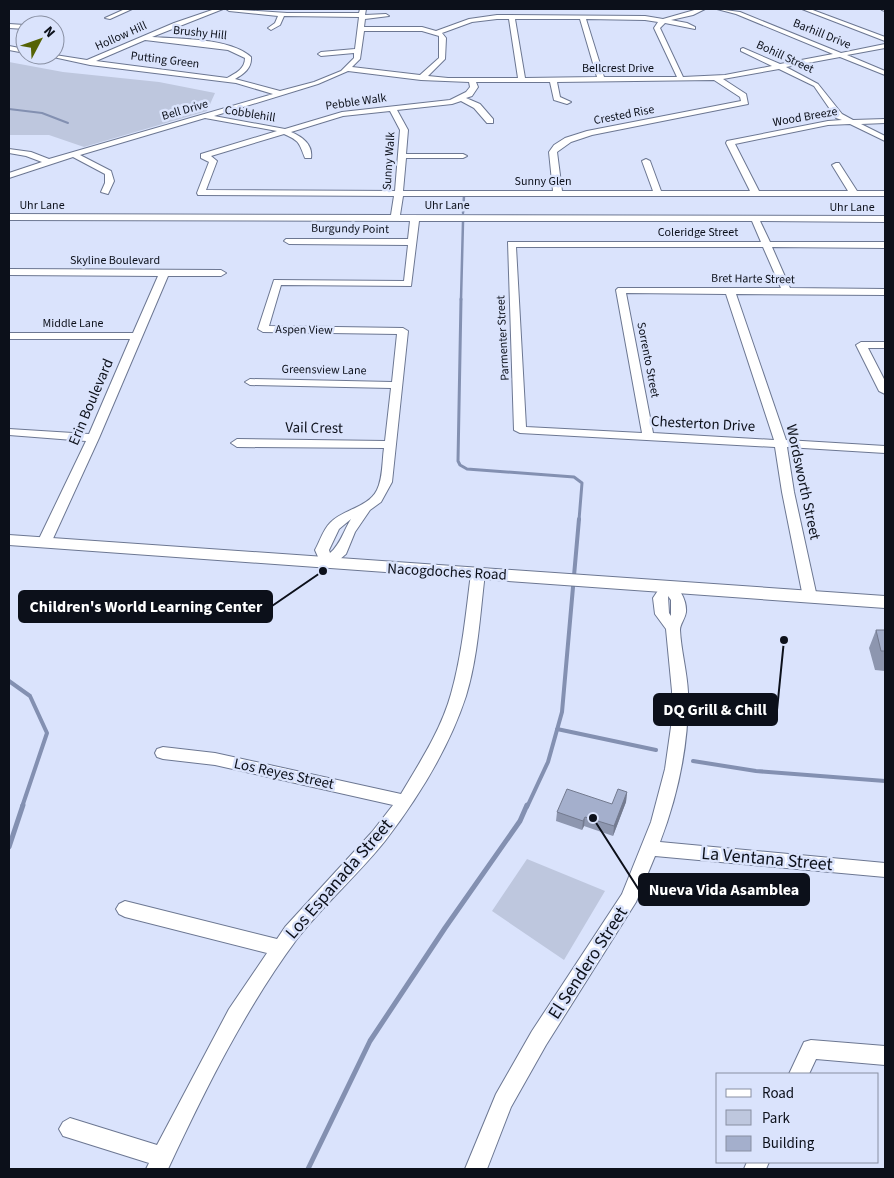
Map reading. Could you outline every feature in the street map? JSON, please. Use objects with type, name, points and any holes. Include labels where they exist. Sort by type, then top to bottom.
[{"type":"main road","name":"Nacogdoches Road","points":[[9,540],[885,602]]},
{"type":"street","points":[[108,18],[129,9]]},
{"type":"street","name":"Hollow Hill","points":[[88,63],[191,18],[220,9]]},
{"type":"street","points":[[229,9],[281,15],[362,13],[386,16]]},
{"type":"street","points":[[680,79],[658,26],[665,20],[692,14],[702,9]]},
{"type":"street","name":"Barhill Drive","points":[[720,9],[738,13],[885,73]]},
{"type":"street","points":[[805,9],[885,39]]},
{"type":"street","points":[[322,54],[360,53],[362,13]]},
{"type":"street","points":[[271,28],[277,25],[281,15]]},
{"type":"street","points":[[437,33],[478,19],[512,17],[645,18],[665,20],[693,28]]},
{"type":"street","points":[[512,17],[522,80]]},
{"type":"street","points":[[582,17],[601,79]]},
{"type":"street","points":[[191,18],[205,21]]},
{"type":"street","points":[[360,29],[412,28],[437,33],[443,38],[443,57],[420,78]]},
{"type":"street","name":"Brushy Hill","points":[[143,38],[220,46],[242,51],[248,57],[248,63],[242,72],[228,80]]},
{"type":"street","name":"Bellcrest Drive","points":[[348,68],[420,78],[472,80],[716,78],[885,46]]},
{"type":"street","name":"Bohill Street","points":[[743,50],[813,83],[835,112],[846,121],[885,139]]},
{"type":"street","name":"Bell Drive","points":[[9,176],[49,162],[326,79],[348,68],[360,53]]},
{"type":"street","name":"Putting Green","points":[[65,59],[88,63],[166,70],[228,80],[261,87],[280,94]]},
{"type":"street","name":"Crested Rise","points":[[558,194],[553,152],[557,147],[568,140],[590,133],[745,102],[743,96],[716,78]]},
{"type":"street","points":[[637,79],[640,88]]},
{"type":"street","points":[[461,98],[471,92],[474,85],[472,80]]},
{"type":"street","points":[[552,80],[557,98],[567,102]]},
{"type":"street","points":[[461,98],[477,106],[490,121]]},
{"type":"street","name":"Pebble Walk","points":[[201,193],[213,162],[204,156],[342,114],[442,104],[461,98]]},
{"type":"street","name":"Sunny Walk","points":[[392,108],[403,126],[399,193],[394,218]]},
{"type":"street","name":"Cobblehill","points":[[205,116],[222,121],[261,125],[282,131],[304,143],[308,147],[308,156]]},
{"type":"street","name":"Wood Breeze","points":[[756,194],[730,143],[828,123],[885,121]]},
{"type":"street","points":[[9,151],[28,154],[49,162]]},
{"type":"street","points":[[74,155],[108,173],[109,184],[105,192]]},
{"type":"street","points":[[401,156],[463,156]]},
{"type":"street","points":[[646,161],[658,194]]},
{"type":"street","points":[[836,165],[854,194]]},
{"type":"street","name":"Sunny Glen","points":[[201,193],[885,194]]},
{"type":"street","name":"Uhr Lane","points":[[9,217],[885,220]]},
{"type":"street","name":"Aspen View","points":[[327,564],[341,552],[349,532],[364,510],[384,492],[403,331],[263,329],[277,282],[408,284],[415,218]]},
{"type":"street","points":[[755,219],[786,292]]},
{"type":"street","name":"Burgundy Point","points":[[289,241],[412,242]]},
{"type":"street","name":"Coleridge Street","points":[[511,244],[885,245]]},
{"type":"street","name":"Parmenter Street","points":[[511,244],[520,430]]},
{"type":"street","name":"Skyline Boulevard","points":[[9,272],[221,272]]},
{"type":"street","name":"Erin Boulevard","points":[[44,543],[93,438],[164,273]]},
{"type":"street","name":"Bret Harte Street","points":[[621,290],[885,292]]},
{"type":"street","name":"Sorrento Street","points":[[621,290],[648,436]]},
{"type":"street","name":"Wordsworth Street","points":[[730,291],[781,444],[788,492],[810,597]]},
{"type":"street","name":"Middle Lane","points":[[9,336],[136,336]]},
{"type":"street","points":[[885,345],[861,345],[885,391]]},
{"type":"street","name":"Greensview Lane","points":[[250,382],[398,385]]},
{"type":"street","name":"Chesterton Drive","points":[[520,430],[885,450]]},
{"type":"street","points":[[9,432],[93,438]]},
{"type":"street","name":"Vail Crest","points":[[237,443],[391,445]]},
{"type":"street","name":"Los Espanada Street","points":[[160,1163],[180,1120],[236,1014],[280,948],[322,897],[378,837],[405,801],[436,749],[458,696],[468,656],[478,573]]},
{"type":"street","name":"El Sendero Street","points":[[476,1169],[503,1101],[539,1038],[630,897],[660,822],[673,769],[679,727],[680,691],[673,628],[662,614],[660,598],[668,586]]},
{"type":"street","name":"Los Reyes Street","points":[[163,753],[215,759],[405,801]]},
{"type":"street","name":"La Ventana Street","points":[[649,848],[885,870]]},
{"type":"street","points":[[125,909],[280,948]]},
{"type":"street","points":[[799,1073],[811,1049],[885,1056]]},
{"type":"street","points":[[70,1129],[160,1163]]},
{"type":"green space","points":[[9,62],[15,63],[15,65],[63,72],[159,82],[215,93],[207,111],[84,147],[49,135],[9,135]]},
{"type":"green space","points":[[527,859],[605,891],[564,960],[492,911]]},
{"type":"building","points":[[876,630],[885,630],[885,651],[881,651]]},
{"type":"building","points":[[567,789],[612,804],[618,789],[627,792],[614,826],[585,817],[583,821],[557,812]]},
{"type":"waterway","points":[[9,109],[42,113],[68,123]]},
{"type":"waterway","points":[[463,213],[464,196]]},
{"type":"waterway","points":[[461,300],[463,222]]},
{"type":"waterway","points":[[461,299],[458,461],[460,465],[467,469],[574,477],[582,483],[579,520]]},
{"type":"waterway","points":[[557,729],[562,712],[579,519]]},
{"type":"waterway","points":[[9,681],[30,696],[47,733],[22,807]]},
{"type":"waterway","points":[[527,807],[548,762],[557,729]]},
{"type":"waterway","points":[[557,729],[656,750]]},
{"type":"waterway","points":[[693,761],[756,771],[885,781]]},
{"type":"waterway","points":[[9,847],[23,805]]},
{"type":"waterway","points":[[308,1169],[370,1041],[445,928],[520,821],[527,805]]},
{"type":"place","name":"Children's World Learning Center","points":[[323,571]]},
{"type":"place","name":"DQ Grill & Chill","points":[[784,640]]},
{"type":"place","name":"Nueva Vida Asamblea","points":[[593,818]]}]
